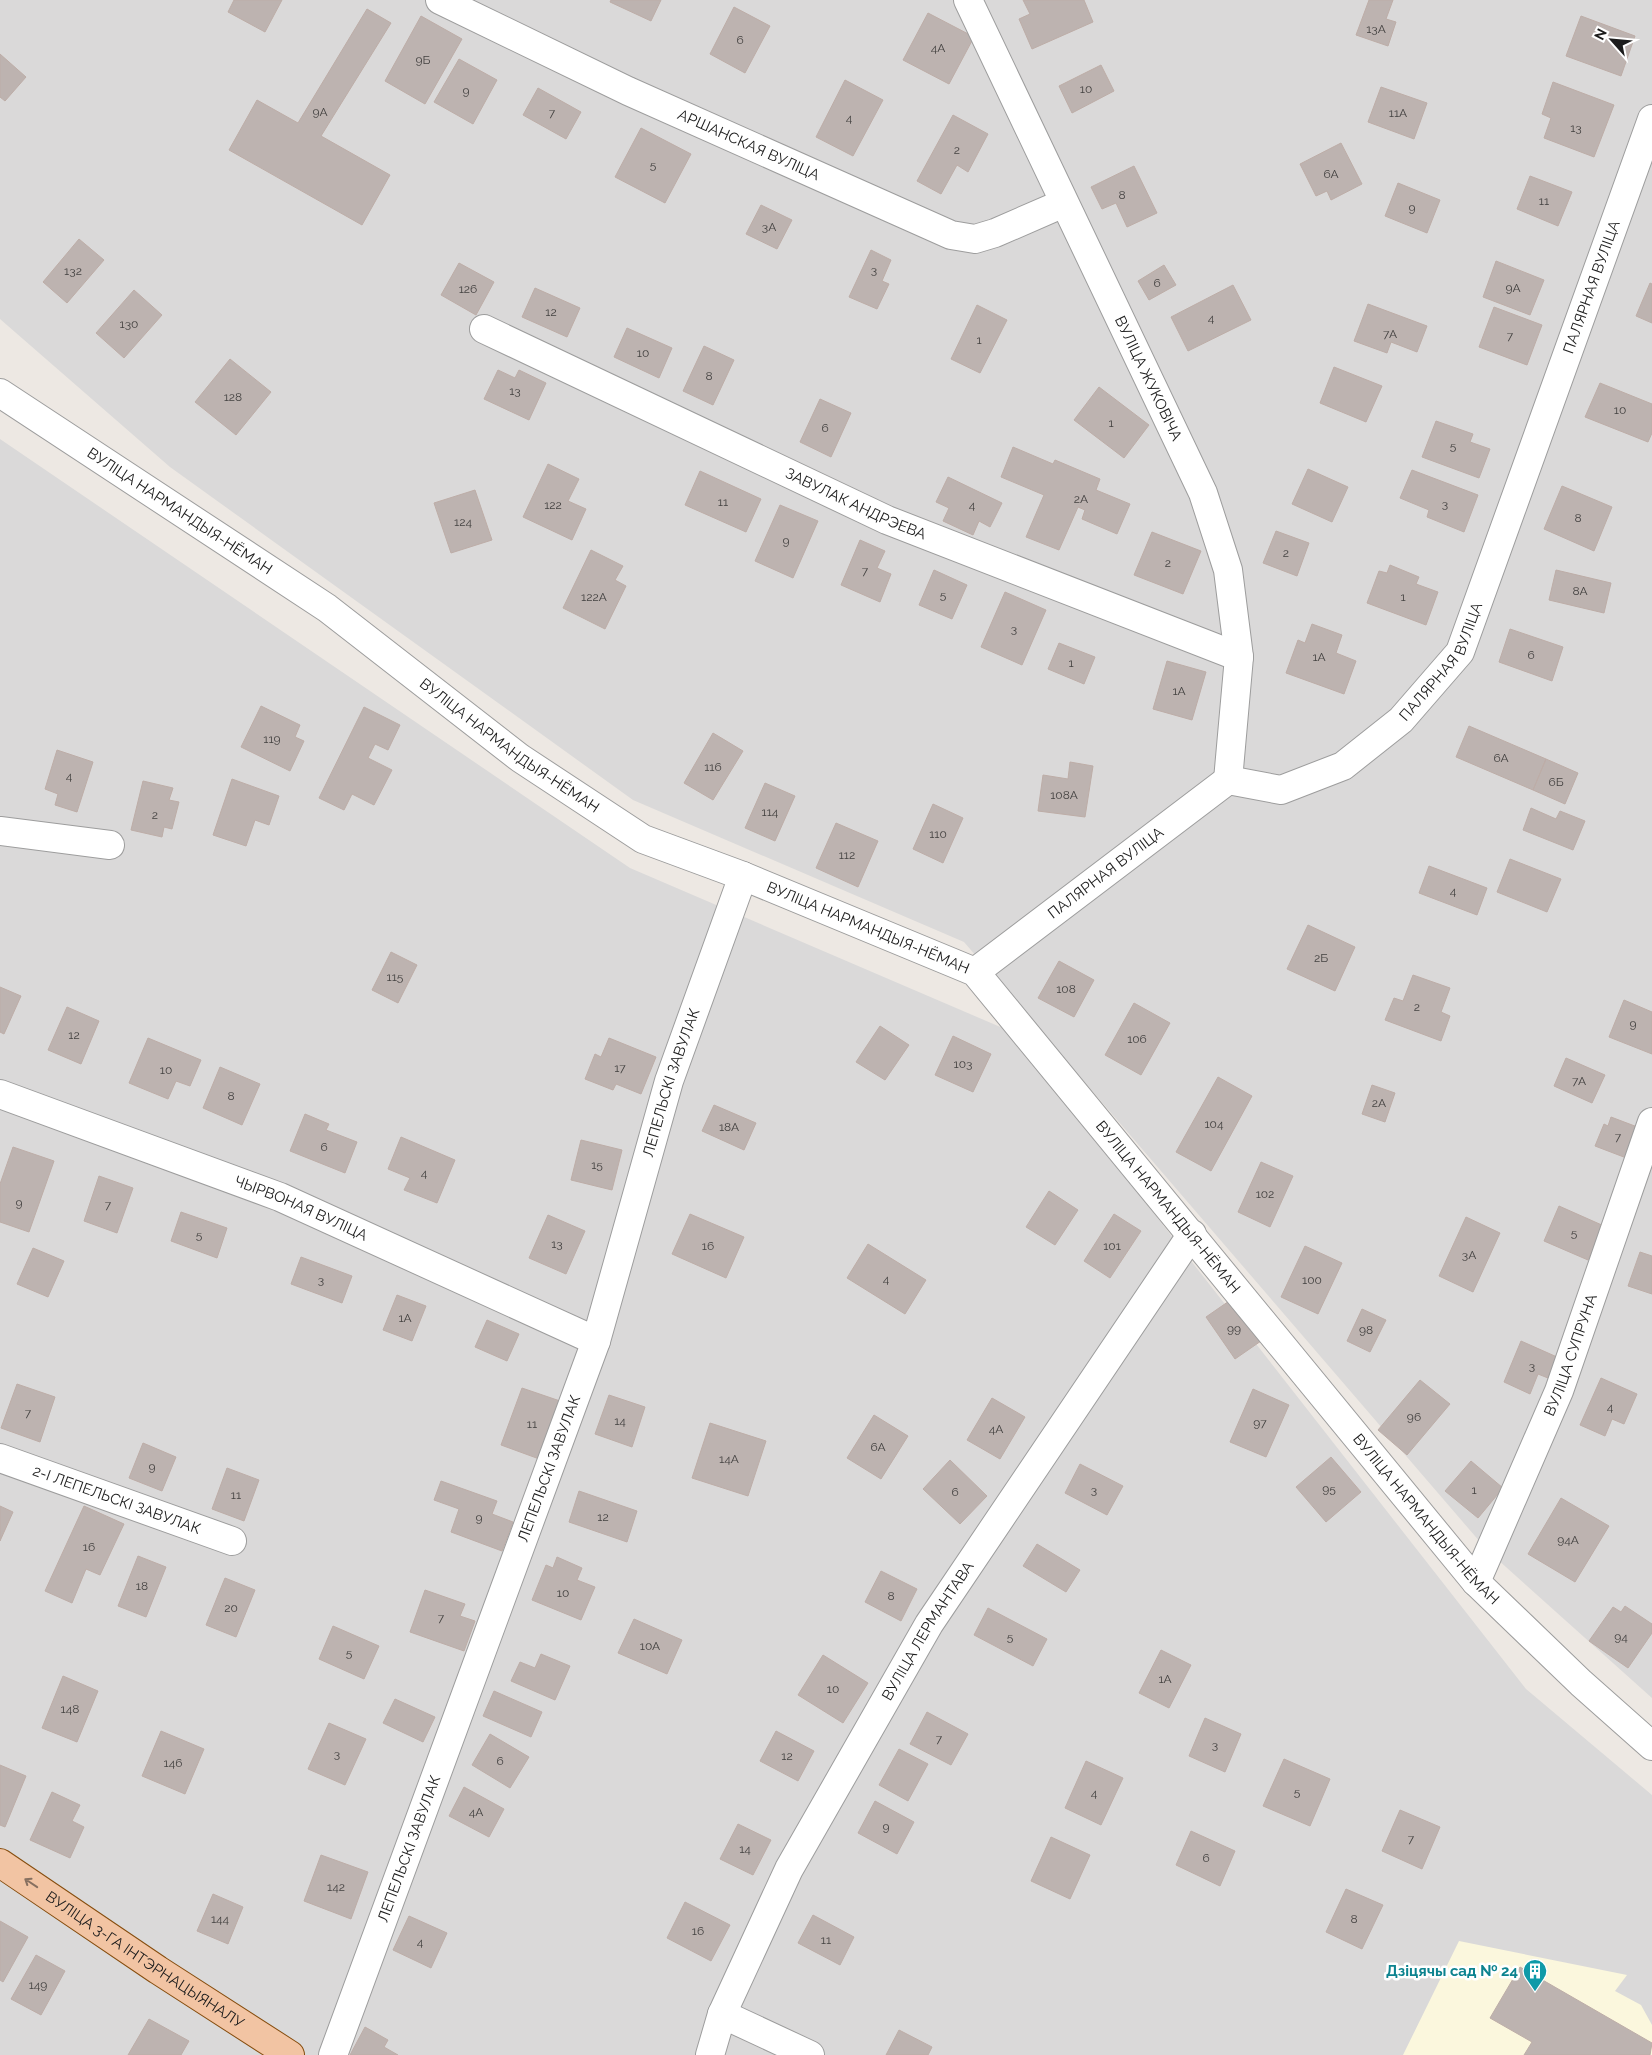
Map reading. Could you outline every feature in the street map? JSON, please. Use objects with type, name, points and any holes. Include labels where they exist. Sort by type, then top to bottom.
[{"type":"main road","name":"ВУЛІЦА 3-ГА ІНТЭРНАЦЫЯНАЛУ","points":[[0,1862],[158,1970],[290,2055]]},
{"type":"street","name":"АРШАНСКАЯ ВУЛІЦА","points":[[440,0],[628,91],[951,235],[975,240],[995,234],[1064,203]]},
{"type":"street","name":"ВУЛІЦА ЖУКОВІЧА","points":[[968,0],[1203,493],[1228,570],[1239,657],[1228,780]]},
{"type":"street","name":"ПАЛЯРНАЯ ВУЛІЦА","points":[[975,972],[1228,780],[1281,790],[1343,766],[1401,720],[1460,652],[1652,119]]},
{"type":"street","name":"ЗАВУЛАК АНДРЭЕВА","points":[[484,328],[887,520],[1239,657]]},
{"type":"street","name":"ВУЛІЦА НАРМАНДЫЯ-НЁМАН","points":[[0,393],[328,608],[520,758],[643,839],[743,876],[975,972],[1476,1582],[1581,1683],[1652,1746]]},
{"type":"street","points":[[0,831],[110,846]]},
{"type":"street","name":"ЛЕПЕЛЬСКІ ЗАВУЛАК","points":[[333,2055],[596,1341],[669,1082],[743,876]]},
{"type":"street","name":"ЧЫРВОНАЯ ВУЛІЦА","points":[[0,1094],[280,1197],[596,1341]]},
{"type":"street","name":"ВУЛІЦА СУПРУНА","points":[[1476,1582],[1559,1392],[1652,1122]]},
{"type":"street","name":"ВУЛІЦА ЛЕРМАНТАВА","points":[[710,2055],[722,2014],[789,1869],[929,1624],[1192,1234]]},
{"type":"street","name":"2-І ЛЕПЕЛЬСКІ ЗАВУЛАК","points":[[0,1458],[232,1541]]},
{"type":"street","points":[[722,2014],[810,2055]]},
{"type":"shaded area","points":[[0,0],[1652,0],[1652,1698],[1487,1550],[964,942],[633,800],[170,467],[0,319]]},
{"type":"shaded area","points":[[0,439],[630,868],[1012,1032],[1526,1689],[1652,1795],[1652,2055],[0,2055]]},
{"type":"shaded area","points":[[1459,1941],[1627,1975],[1615,1991],[1641,2005],[1652,2025],[1652,2055],[1403,2055]]},
{"type":"building","points":[[234,0],[282,0],[265,32],[228,12]]},
{"type":"building","points":[[611,0],[661,0],[651,21],[610,2]]},
{"type":"building","points":[[1023,0],[1084,0],[1093,22],[1032,49],[1019,19],[1030,14]]},
{"type":"building","points":[[1369,0],[1393,0],[1386,19],[1396,22],[1388,46],[1356,35]]},
{"type":"building","points":[[734,7],[770,26],[745,73],[710,54]]},
{"type":"building","points":[[367,9],[391,23],[321,136],[390,175],[362,225],[229,150],[257,100],[298,123]]},
{"type":"building","points":[[928,13],[974,37],[949,84],[903,60]]},
{"type":"building","points":[[421,16],[462,39],[425,104],[385,81]]},
{"type":"building","points":[[1581,16],[1635,36],[1621,76],[1566,56]]},
{"type":"building","points":[[0,54],[26,77],[5,101],[0,97]]},
{"type":"building","points":[[459,59],[497,80],[473,124],[434,102]]},
{"type":"building","points":[[1101,65],[1114,91],[1072,113],[1059,86]]},
{"type":"building","points":[[845,80],[883,100],[853,156],[816,137]]},
{"type":"building","points":[[1553,82],[1614,105],[1594,157],[1544,138],[1551,118],[1542,114]]},
{"type":"building","points":[[1381,87],[1427,103],[1414,139],[1368,122]]},
{"type":"building","points":[[538,88],[581,112],[566,139],[523,115]]},
{"type":"building","points":[[953,115],[988,134],[968,172],[957,165],[941,194],[917,181]]},
{"type":"building","points":[[641,128],[691,154],[665,203],[615,177]]},
{"type":"building","points":[[1341,143],[1362,184],[1331,200],[1327,191],[1316,196],[1300,164]]},
{"type":"building","points":[[1134,166],[1157,213],[1127,227],[1116,203],[1102,209],[1091,187]]},
{"type":"building","points":[[1530,176],[1572,192],[1558,226],[1517,209]]},
{"type":"building","points":[[1398,183],[1440,200],[1427,233],[1385,216]]},
{"type":"building","points":[[761,205],[792,220],[777,249],[746,234]]},
{"type":"building","points":[[79,239],[104,260],[67,303],[43,282]]},
{"type":"building","points":[[871,250],[891,260],[882,281],[889,284],[877,309],[849,297]]},
{"type":"building","points":[[1496,261],[1544,280],[1530,315],[1483,297]]},
{"type":"building","points":[[459,263],[494,282],[476,315],[441,295]]},
{"type":"building","points":[[1164,265],[1176,285],[1149,300],[1138,281]]},
{"type":"building","points":[[1650,283],[1652,284],[1652,323],[1636,316]]},
{"type":"building","points":[[1233,285],[1251,320],[1188,351],[1171,317]]},
{"type":"building","points":[[535,288],[580,308],[567,337],[522,317]]},
{"type":"building","points":[[134,290],[162,315],[124,358],[96,333]]},
{"type":"building","points":[[1368,304],[1427,326],[1417,352],[1391,342],[1387,353],[1354,341]]},
{"type":"building","points":[[977,305],[1007,320],[980,373],[951,359]]},
{"type":"building","points":[[1494,307],[1542,325],[1527,365],[1479,347]]},
{"type":"building","points":[[627,328],[672,348],[659,378],[614,357]]},
{"type":"building","points":[[704,346],[734,360],[713,405],[683,391]]},
{"type":"building","points":[[230,359],[271,392],[236,435],[195,402]]},
{"type":"building","points":[[1334,367],[1382,386],[1366,422],[1320,403]]},
{"type":"building","points":[[498,370],[515,378],[519,370],[546,383],[529,420],[484,399]]},
{"type":"building","points":[[1600,383],[1652,404],[1652,433],[1648,442],[1585,417]]},
{"type":"building","points":[[1099,387],[1149,425],[1124,458],[1074,420]]},
{"type":"building","points":[[820,399],[851,413],[831,457],[800,442]]},
{"type":"building","points":[[1436,421],[1473,434],[1470,442],[1490,449],[1479,478],[1422,457]]},
{"type":"building","points":[[1013,447],[1053,464],[1055,460],[1100,479],[1096,490],[1130,504],[1117,534],[1082,519],[1085,510],[1078,507],[1059,550],[1026,537],[1044,495],[1001,477]]},
{"type":"building","points":[[548,464],[579,479],[568,501],[586,509],[572,540],[523,517]]},
{"type":"building","points":[[1308,469],[1348,487],[1332,522],[1292,504]]},
{"type":"building","points":[[1412,470],[1478,495],[1464,532],[1427,517],[1429,510],[1400,498]]},
{"type":"building","points":[[700,471],[761,499],[746,532],[685,505]]},
{"type":"building","points":[[948,477],[1002,503],[990,527],[979,521],[973,535],[943,521],[949,508],[936,502]]},
{"type":"building","points":[[1562,486],[1612,507],[1594,551],[1544,529]]},
{"type":"building","points":[[475,490],[492,540],[451,553],[434,503]]},
{"type":"building","points":[[780,505],[818,521],[793,578],[755,561]]},
{"type":"building","points":[[1276,531],[1309,543],[1297,576],[1263,563]]},
{"type":"building","points":[[1152,532],[1201,551],[1183,594],[1134,575]]},
{"type":"building","points":[[860,540],[885,551],[877,568],[891,574],[880,602],[841,585]]},
{"type":"building","points":[[591,550],[623,566],[615,580],[626,586],[605,629],[563,608]]},
{"type":"building","points":[[1390,565],[1419,577],[1416,584],[1438,592],[1426,625],[1367,603],[1379,571],[1387,573]]},
{"type":"building","points":[[934,570],[967,585],[952,619],[919,605]]},
{"type":"building","points":[[1556,570],[1611,583],[1604,613],[1549,600]]},
{"type":"building","points":[[1005,592],[1046,610],[1022,665],[981,647]]},
{"type":"building","points":[[1312,624],[1342,635],[1336,653],[1356,661],[1344,694],[1286,673],[1298,640],[1305,643]]},
{"type":"building","points":[[1510,629],[1563,647],[1552,681],[1499,662]]},
{"type":"building","points":[[1059,643],[1095,657],[1084,684],[1048,669]]},
{"type":"building","points":[[1167,661],[1206,672],[1192,720],[1153,709]]},
{"type":"building","points":[[261,706],[300,725],[295,737],[304,741],[290,771],[241,747]]},
{"type":"building","points":[[364,707],[400,725],[388,750],[375,744],[368,758],[392,770],[374,805],[352,794],[344,810],[319,798]]},
{"type":"building","points":[[1469,726],[1546,759],[1533,790],[1456,757]]},
{"type":"building","points":[[713,733],[743,751],[713,800],[684,783]]},
{"type":"building","points":[[57,750],[93,762],[77,812],[55,805],[58,794],[45,789]]},
{"type":"building","points":[[1546,759],[1578,773],[1565,804],[1533,790]]},
{"type":"building","points":[[1070,762],[1093,766],[1085,817],[1038,811],[1043,775],[1068,779]]},
{"type":"building","points":[[232,779],[279,796],[269,825],[255,820],[246,846],[213,835]]},
{"type":"building","points":[[143,781],[173,788],[169,800],[179,802],[172,829],[164,827],[162,837],[131,830]]},
{"type":"building","points":[[765,783],[795,796],[775,841],[745,828]]},
{"type":"building","points":[[933,804],[963,818],[943,863],[913,849]]},
{"type":"building","points":[[1531,808],[1556,819],[1560,811],[1585,821],[1573,850],[1523,830]]},
{"type":"building","points":[[836,823],[878,841],[858,887],[816,868]]},
{"type":"building","points":[[1510,859],[1561,879],[1547,912],[1497,892]]},
{"type":"building","points":[[1429,866],[1487,888],[1477,915],[1419,893]]},
{"type":"building","points":[[1308,925],[1355,947],[1335,991],[1287,969]]},
{"type":"building","points":[[391,952],[417,965],[398,1003],[372,990]]},
{"type":"building","points":[[1059,961],[1094,980],[1074,1017],[1038,998]]},
{"type":"building","points":[[1413,975],[1450,988],[1441,1012],[1450,1016],[1441,1041],[1385,1020],[1394,998],[1403,1001]]},
{"type":"building","points":[[0,987],[21,996],[4,1034],[0,1032]]},
{"type":"building","points":[[1624,1000],[1652,1012],[1652,1054],[1609,1037]]},
{"type":"building","points":[[1134,1003],[1170,1023],[1141,1075],[1105,1055]]},
{"type":"building","points":[[67,1007],[99,1021],[81,1064],[48,1050]]},
{"type":"building","points":[[880,1026],[909,1045],[885,1080],[856,1062]]},
{"type":"building","points":[[953,1036],[991,1054],[973,1092],[935,1075]]},
{"type":"building","points":[[148,1038],[201,1060],[190,1086],[176,1081],[168,1099],[129,1083]]},
{"type":"building","points":[[609,1038],[656,1057],[641,1094],[616,1084],[613,1090],[585,1079],[595,1054],[601,1057]]},
{"type":"building","points":[[1566,1058],[1605,1075],[1592,1103],[1554,1086]]},
{"type":"building","points":[[220,1067],[260,1084],[242,1125],[203,1108]]},
{"type":"building","points":[[1218,1077],[1252,1096],[1211,1171],[1176,1152]]},
{"type":"building","points":[[1372,1085],[1395,1093],[1385,1122],[1362,1114]]},
{"type":"building","points":[[714,1105],[756,1123],[744,1150],[702,1131]]},
{"type":"building","points":[[305,1114],[329,1124],[326,1130],[357,1142],[345,1173],[290,1151]]},
{"type":"building","points":[[1611,1117],[1640,1128],[1629,1159],[1595,1146],[1604,1124],[1608,1126]]},
{"type":"building","points":[[401,1137],[455,1160],[437,1203],[404,1190],[410,1178],[388,1169]]},
{"type":"building","points":[[581,1140],[622,1150],[612,1190],[571,1180]]},
{"type":"building","points":[[13,1147],[54,1161],[29,1232],[0,1222],[0,1184]]},
{"type":"building","points":[[1261,1162],[1293,1176],[1270,1227],[1238,1212]]},
{"type":"building","points":[[99,1176],[133,1188],[117,1233],[84,1221]]},
{"type":"building","points":[[1049,1191],[1078,1210],[1055,1245],[1026,1227]]},
{"type":"building","points":[[1559,1206],[1604,1226],[1588,1260],[1544,1241]]},
{"type":"building","points":[[181,1212],[227,1228],[217,1258],[171,1241]]},
{"type":"building","points":[[690,1214],[744,1237],[726,1278],[672,1254]]},
{"type":"building","points":[[1114,1214],[1141,1231],[1110,1278],[1084,1261]]},
{"type":"building","points":[[548,1215],[585,1231],[566,1274],[529,1258]]},
{"type":"building","points":[[1466,1217],[1500,1233],[1473,1292],[1439,1276]]},
{"type":"building","points":[[868,1244],[926,1280],[905,1314],[847,1278]]},
{"type":"building","points":[[1305,1246],[1342,1263],[1318,1314],[1281,1297]]},
{"type":"building","points":[[33,1248],[64,1261],[48,1297],[17,1284]]},
{"type":"building","points":[[1640,1252],[1652,1256],[1652,1294],[1628,1286]]},
{"type":"building","points":[[301,1257],[352,1276],[342,1303],[291,1284]]},
{"type":"building","points":[[397,1295],[426,1306],[412,1341],[383,1330]]},
{"type":"building","points":[[1232,1299],[1261,1341],[1235,1359],[1206,1317]]},
{"type":"building","points":[[1362,1309],[1386,1320],[1370,1352],[1347,1341]]},
{"type":"building","points":[[487,1320],[519,1334],[507,1361],[475,1347]]},
{"type":"building","points":[[1521,1341],[1557,1357],[1548,1378],[1538,1374],[1530,1394],[1504,1382]]},
{"type":"building","points":[[1601,1378],[1637,1394],[1624,1424],[1612,1419],[1605,1436],[1580,1425]]},
{"type":"building","points":[[1420,1380],[1450,1404],[1407,1455],[1378,1430]]},
{"type":"building","points":[[17,1384],[55,1397],[40,1442],[1,1428]]},
{"type":"building","points":[[522,1388],[563,1402],[542,1460],[501,1445]]},
{"type":"building","points":[[1253,1389],[1289,1405],[1266,1457],[1230,1442]]},
{"type":"building","points":[[609,1395],[645,1407],[632,1447],[595,1434]]},
{"type":"building","points":[[992,1398],[1025,1417],[1000,1459],[967,1440]]},
{"type":"building","points":[[874,1415],[908,1436],[881,1479],[847,1458]]},
{"type":"building","points":[[710,1423],[766,1441],[748,1496],[692,1478]]},
{"type":"building","points":[[143,1443],[176,1457],[162,1491],[129,1478]]},
{"type":"building","points":[[1331,1457],[1361,1492],[1326,1522],[1296,1487]]},
{"type":"building","points":[[950,1460],[987,1496],[960,1524],[923,1489]]},
{"type":"building","points":[[1471,1461],[1503,1488],[1478,1518],[1445,1491]]},
{"type":"building","points":[[1080,1464],[1123,1486],[1107,1515],[1065,1493]]},
{"type":"building","points":[[227,1468],[259,1480],[244,1521],[212,1509]]},
{"type":"building","points":[[441,1481],[497,1501],[492,1514],[513,1522],[502,1551],[451,1532],[459,1509],[434,1500]]},
{"type":"building","points":[[579,1491],[637,1511],[627,1542],[569,1522]]},
{"type":"building","points":[[1561,1498],[1609,1526],[1575,1582],[1528,1554]]},
{"type":"building","points":[[0,1506],[13,1512],[0,1541]]},
{"type":"building","points":[[84,1506],[124,1524],[100,1575],[86,1569],[72,1603],[45,1591]]},
{"type":"building","points":[[1037,1544],[1080,1570],[1066,1592],[1023,1566]]},
{"type":"building","points":[[138,1556],[166,1567],[146,1617],[118,1606]]},
{"type":"building","points":[[557,1557],[582,1568],[577,1580],[595,1587],[581,1620],[532,1600],[546,1565],[553,1568]]},
{"type":"building","points":[[881,1571],[917,1589],[901,1621],[865,1602]]},
{"type":"building","points":[[225,1578],[255,1590],[236,1637],[206,1625]]},
{"type":"building","points":[[425,1590],[465,1604],[460,1616],[475,1621],[464,1651],[410,1632]]},
{"type":"building","points":[[1625,1606],[1652,1624],[1652,1633],[1628,1668],[1589,1641],[1613,1607],[1621,1612]]},
{"type":"building","points":[[988,1608],[1047,1639],[1033,1666],[974,1635]]},
{"type":"building","points":[[634,1619],[682,1640],[667,1674],[618,1653]]},
{"type":"building","points":[[333,1626],[379,1646],[364,1679],[319,1659]]},
{"type":"building","points":[[1161,1650],[1191,1665],[1169,1708],[1139,1693]]},
{"type":"building","points":[[541,1654],[570,1666],[555,1700],[511,1681],[520,1662],[535,1668]]},
{"type":"building","points":[[823,1655],[868,1683],[843,1723],[798,1695]]},
{"type":"building","points":[[63,1676],[98,1691],[77,1742],[42,1728]]},
{"type":"building","points":[[494,1691],[542,1712],[531,1737],[483,1716]]},
{"type":"building","points":[[395,1699],[435,1717],[423,1742],[383,1723]]},
{"type":"building","points":[[927,1712],[968,1734],[951,1765],[910,1744]]},
{"type":"building","points":[[1205,1718],[1241,1734],[1225,1772],[1189,1756]]},
{"type":"building","points":[[329,1723],[366,1739],[345,1785],[308,1769]]},
{"type":"building","points":[[161,1731],[204,1749],[185,1794],[142,1776]]},
{"type":"building","points":[[776,1731],[814,1751],[798,1781],[760,1761]]},
{"type":"building","points":[[490,1734],[529,1757],[510,1788],[472,1765]]},
{"type":"building","points":[[899,1749],[928,1764],[908,1801],[879,1785]]},
{"type":"building","points":[[1284,1759],[1330,1779],[1310,1826],[1263,1806]]},
{"type":"building","points":[[1086,1761],[1123,1778],[1101,1825],[1065,1808]]},
{"type":"building","points":[[0,1765],[26,1776],[5,1827],[0,1825]]},
{"type":"building","points":[[464,1787],[504,1809],[489,1837],[449,1816]]},
{"type":"building","points":[[52,1792],[80,1805],[72,1821],[84,1827],[70,1858],[30,1840]]},
{"type":"building","points":[[875,1801],[914,1822],[897,1854],[858,1833]]},
{"type":"building","points":[[1400,1810],[1440,1827],[1422,1869],[1382,1851]]},
{"type":"building","points":[[738,1824],[771,1840],[753,1875],[720,1859]]},
{"type":"building","points":[[1191,1831],[1235,1851],[1220,1886],[1176,1865]]},
{"type":"building","points":[[1051,1837],[1090,1855],[1070,1899],[1031,1881]]},
{"type":"building","points":[[321,1855],[368,1872],[351,1919],[304,1901]]},
{"type":"building","points":[[1346,1889],[1383,1905],[1362,1949],[1326,1932]]},
{"type":"building","points":[[213,1894],[243,1907],[228,1944],[197,1931]]},
{"type":"building","points":[[685,1902],[730,1925],[711,1961],[667,1938]]},
{"type":"building","points":[[813,1915],[854,1937],[840,1965],[798,1943]]},
{"type":"building","points":[[409,1916],[447,1933],[431,1968],[393,1950]]},
{"type":"building","points":[[0,1921],[28,1937],[3,1982],[0,1980]]},
{"type":"building","points":[[36,1955],[65,1971],[41,2015],[11,1999]]},
{"type":"building","name":"Дзіцячы сад № 24","points":[[1520,1967],[1652,2043],[1650,2055],[1524,2055],[1532,2042],[1490,2018]]},
{"type":"building","points":[[149,2019],[189,2041],[181,2055],[128,2055]]},
{"type":"building","points":[[365,2027],[388,2040],[384,2047],[398,2055],[350,2055]]},
{"type":"building","points":[[899,2030],[932,2047],[928,2055],[886,2055]]},
{"type":"place","name":"Дзіцячы сад № 24","points":[[1535,1992]]}]
